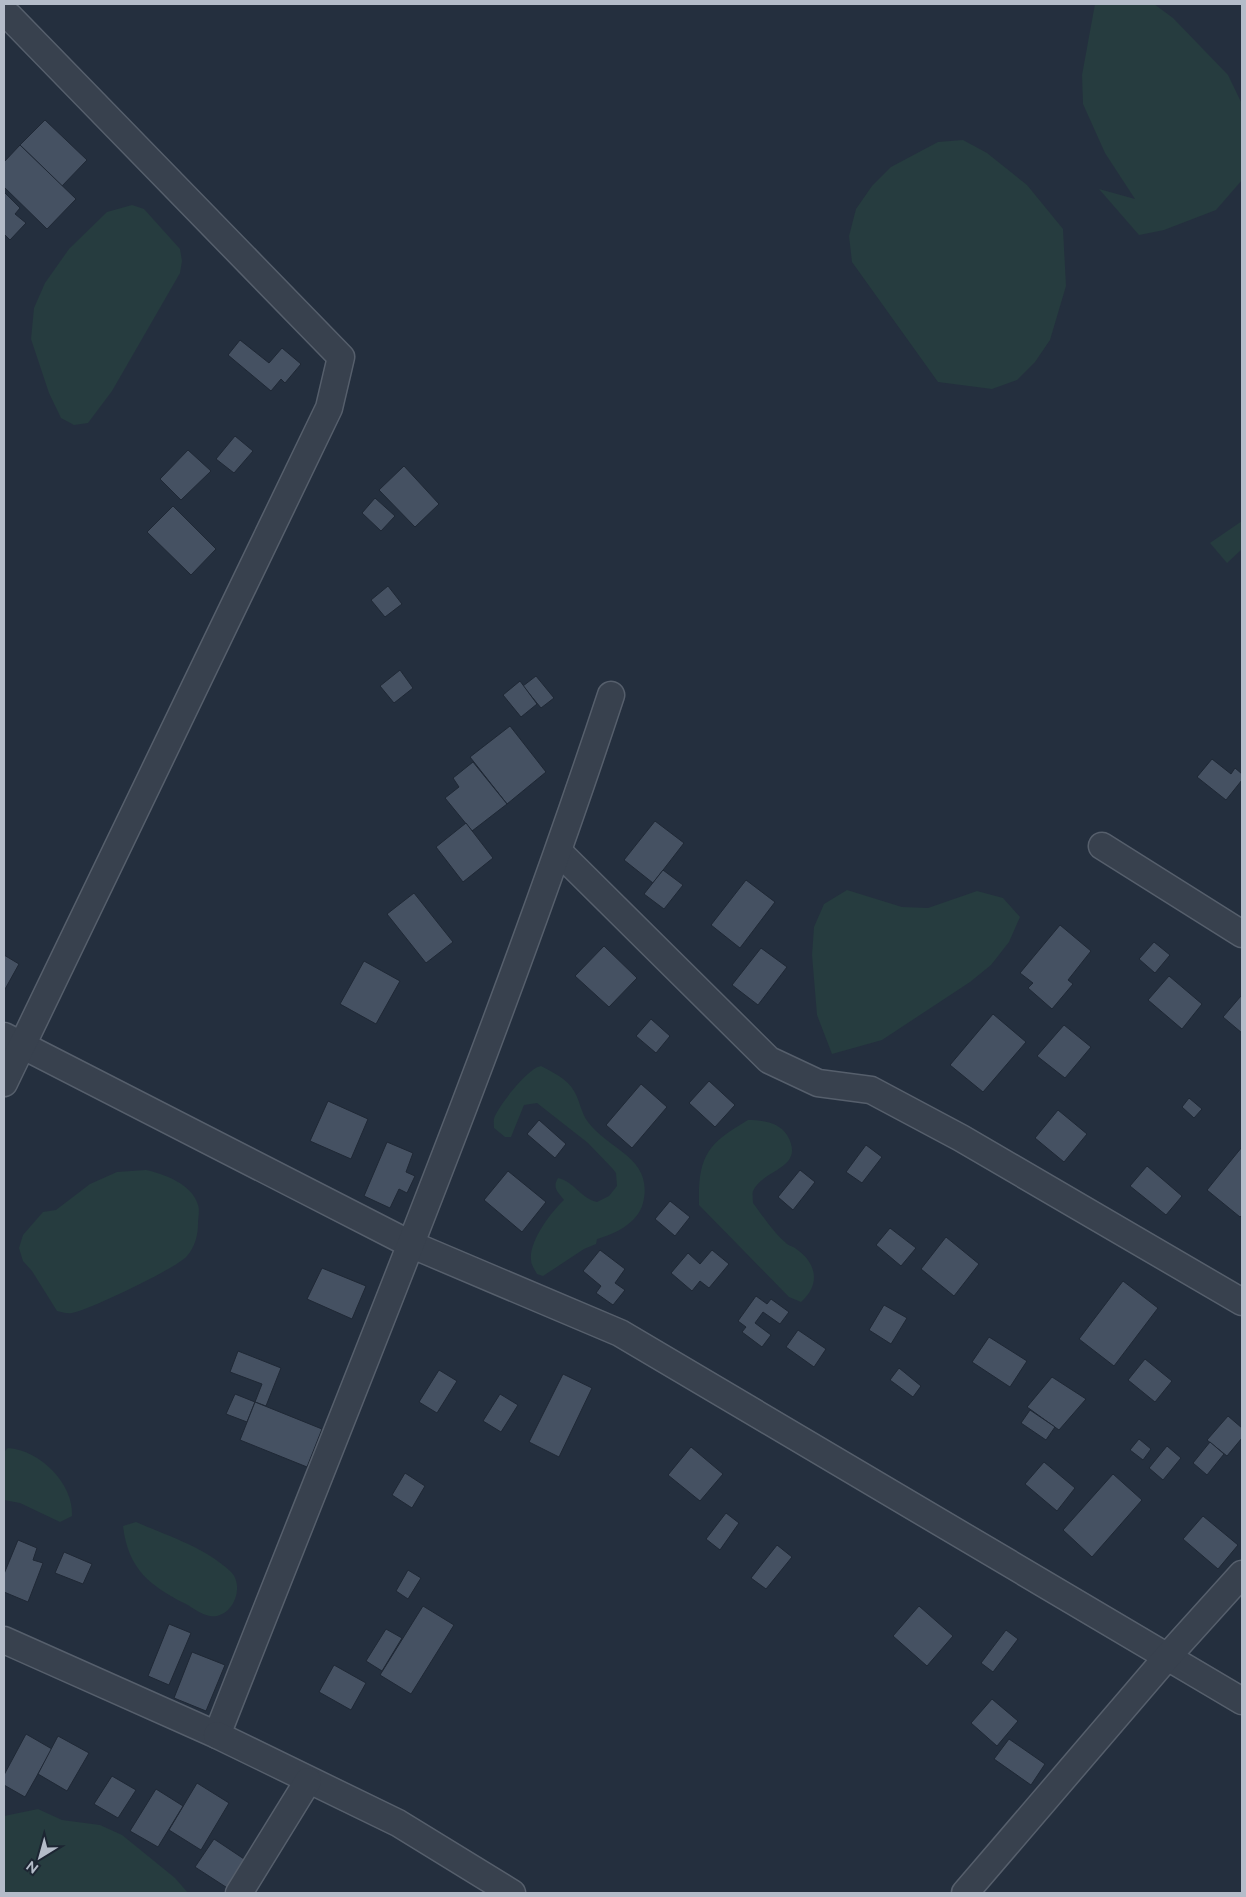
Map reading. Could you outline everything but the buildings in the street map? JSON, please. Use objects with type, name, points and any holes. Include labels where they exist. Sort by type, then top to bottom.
[{"type":"street","points":[[4,1083],[13,1040],[330,408],[341,357],[9,15]]},
{"type":"street","points":[[217,1735],[410,1244],[559,852],[610,695]]},
{"type":"street","points":[[1102,846],[1242,934]]},
{"type":"street","points":[[559,852],[769,1060],[818,1083],[871,1090],[961,1138],[1242,1302]]},
{"type":"street","points":[[13,1040],[410,1244],[620,1333],[1242,1700]]},
{"type":"street","points":[[965,1893],[1168,1656],[1242,1574]]},
{"type":"street","points":[[4,1640],[217,1735],[308,1781],[398,1822],[512,1893]]},
{"type":"street","points":[[239,1893],[308,1781]]},
{"type":"green space","points":[[1095,4],[1154,4],[1173,18],[1228,75],[1242,104],[1242,180],[1216,210],[1164,230],[1139,235],[1099,189],[1135,199],[1105,153],[1083,104],[1082,75]]},
{"type":"green space","points":[[963,140],[987,153],[1027,185],[1063,229],[1066,286],[1050,340],[1035,362],[1017,380],[992,389],[938,382],[852,262],[849,236],[856,209],[872,186],[891,167],[938,142]]},
{"type":"green space","points":[[132,205],[144,209],[180,249],[182,261],[180,273],[112,391],[88,423],[74,425],[61,418],[49,393],[31,339],[34,308],[45,283],[69,249],[107,212]]},
{"type":"green space","points":[[1242,521],[1242,549],[1227,563],[1210,543]]},
{"type":"green space","points":[[847,890],[902,907],[928,908],[977,891],[1003,898],[1020,917],[1009,942],[991,965],[970,982],[882,1040],[832,1054],[817,1015],[812,955],[814,927],[824,904]]},
{"type":"green space","points":[[541,1066],[568,1083],[576,1095],[588,1122],[636,1165],[642,1175],[645,1188],[643,1203],[631,1222],[618,1231],[597,1239],[596,1244],[584,1249],[543,1276],[537,1274],[533,1267],[531,1252],[542,1227],[564,1200],[556,1187],[558,1178],[597,1202],[609,1196],[617,1186],[616,1173],[588,1143],[537,1103],[524,1105],[511,1137],[505,1137],[494,1128],[495,1116],[509,1095],[522,1079]]},
{"type":"green space","points":[[748,1120],[764,1121],[780,1127],[787,1135],[792,1146],[791,1155],[787,1162],[765,1178],[753,1191],[753,1203],[776,1233],[787,1244],[802,1254],[812,1267],[814,1281],[812,1288],[801,1302],[789,1297],[699,1205],[700,1174],[708,1153],[723,1137]]},
{"type":"green space","points":[[146,1170],[176,1181],[190,1191],[195,1198],[199,1209],[198,1228],[192,1249],[180,1262],[167,1270],[113,1297],[72,1313],[57,1311],[32,1271],[23,1261],[19,1248],[23,1235],[43,1212],[56,1210],[90,1184],[117,1172]]},
{"type":"green space","points":[[8,1448],[32,1455],[53,1471],[67,1492],[72,1516],[60,1522],[20,1503],[4,1500],[4,1452]]},
{"type":"green space","points":[[136,1522],[173,1537],[209,1555],[230,1571],[235,1577],[237,1584],[235,1600],[231,1607],[218,1616],[210,1616],[201,1613],[152,1583],[136,1565],[126,1541],[123,1526]]},
{"type":"green space","points":[[38,1809],[62,1820],[100,1825],[122,1835],[175,1878],[188,1893],[4,1893],[4,1816]]}]
